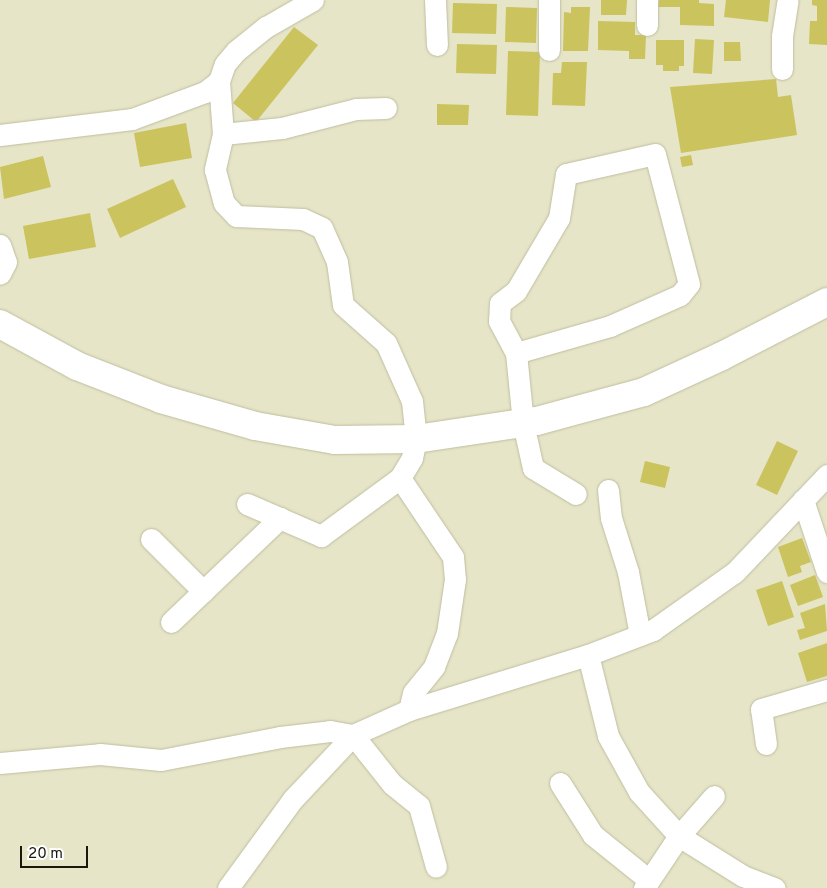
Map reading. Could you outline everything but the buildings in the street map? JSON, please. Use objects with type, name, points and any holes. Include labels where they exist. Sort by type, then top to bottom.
[{"type":"street","points":[[247,504],[321,536],[400,478],[412,458],[416,439],[412,401],[405,382],[386,343],[343,305],[337,262],[322,228],[303,219],[236,216],[224,203],[215,170],[223,134],[219,81],[225,64],[236,51],[266,27],[313,0]]},
{"type":"street","points":[[435,0],[437,45]]},
{"type":"street","points":[[549,0],[549,50]]},
{"type":"street","points":[[647,0],[647,25]]},
{"type":"street","points":[[782,68],[782,36],[788,0]]},
{"type":"street","points":[[0,135],[132,119],[205,92],[219,81]]},
{"type":"street","points":[[223,134],[282,128],[356,109],[386,108]]},
{"type":"street","points":[[516,353],[610,326],[680,295],[689,284],[655,154],[566,174],[559,218],[516,291],[500,303],[499,321],[516,353],[523,423],[533,468],[576,494]]},
{"type":"street","points":[[0,245],[6,262],[0,274]]},
{"type":"street","points":[[0,324],[85,369],[161,399],[255,426],[335,440],[416,439],[523,423],[644,392],[827,302]]},
{"type":"street","points":[[228,888],[292,799],[353,736],[409,710],[588,655],[653,630],[735,572],[827,475]]},
{"type":"street","points":[[400,478],[453,557],[455,579],[447,632],[434,667],[413,693],[409,710]]},
{"type":"street","points":[[608,490],[611,518],[628,572],[640,635]]},
{"type":"street","points":[[803,500],[827,572]]},
{"type":"street","points":[[171,622],[280,518]]},
{"type":"street","points":[[151,539],[203,591]]},
{"type":"street","points":[[588,655],[608,736],[639,792],[678,836],[743,876],[775,888]]},
{"type":"street","points":[[766,744],[761,709],[827,690]]},
{"type":"street","points":[[0,764],[100,754],[161,760],[280,737],[330,731],[353,736],[392,784],[419,806],[436,867]]},
{"type":"street","points":[[560,783],[592,835],[647,884],[678,836],[714,796]]}]
